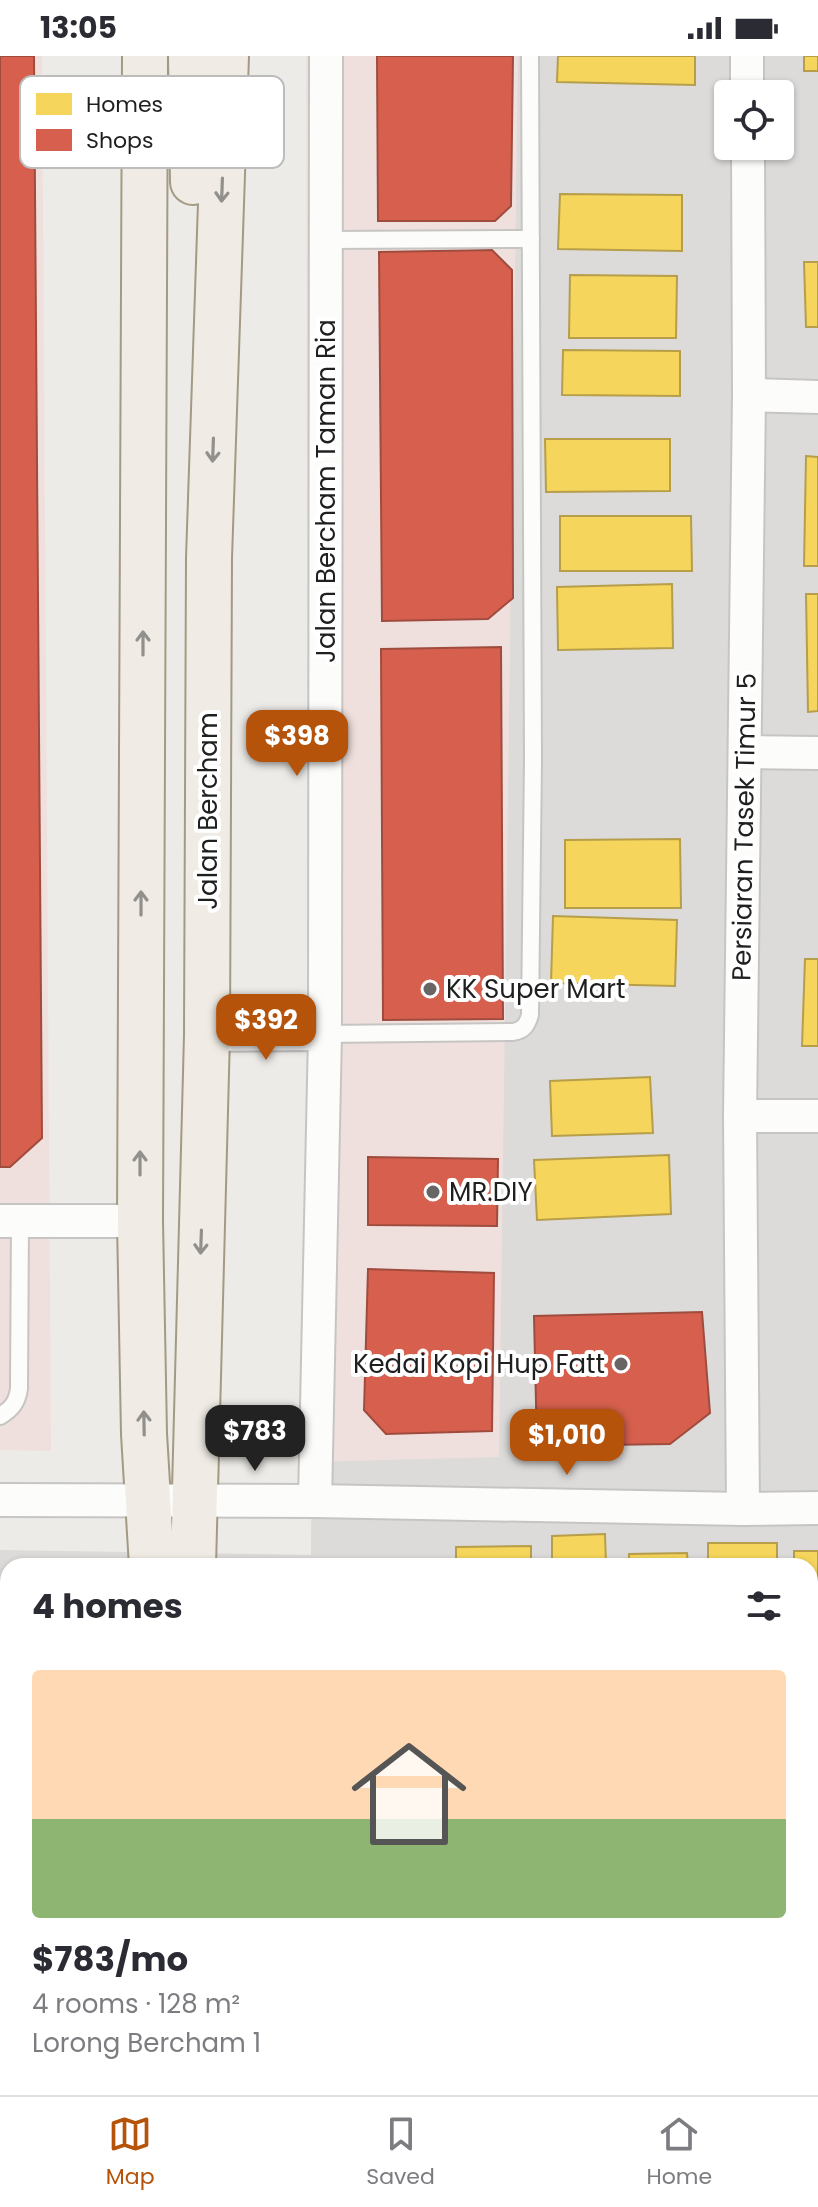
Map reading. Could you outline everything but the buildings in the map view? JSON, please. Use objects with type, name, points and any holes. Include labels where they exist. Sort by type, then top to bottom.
[{"type":"main road","points":[[145,56],[145,76]]},
{"type":"main road","points":[[191,56],[192,76]]},
{"type":"main road","name":"Jalan Bercham","points":[[225,76],[226,56]]},
{"type":"main road","points":[[145,168],[140,1221],[144,1434],[152,1558]]},
{"type":"main road","points":[[193,168],[192,265],[216,351]]},
{"type":"main road","name":"Jalan Bercham","points":[[193,1558],[207,1035],[209,558],[222,168]]},
{"type":"street","name":"Jalan Bercham Taman Ria","points":[[315,1501],[325,1034],[326,56]]},
{"type":"street","points":[[747,56],[747,80]]},
{"type":"street","name":"Persiaran Tasek Timur 5","points":[[743,1509],[740,1116],[749,395],[748,160]]},
{"type":"street","points":[[749,395],[818,397]]},
{"type":"street","points":[[745,752],[818,753]]},
{"type":"street","points":[[207,1035],[325,1034]]},
{"type":"street","points":[[740,1116],[818,1116]]},
{"type":"street","points":[[10,1221],[140,1221]]},
{"type":"street","points":[[0,1500],[818,1508]]},
{"type":"lane","points":[[325,1034],[513,1032],[527,1024],[530,1015],[533,761],[530,56]]},
{"type":"lane","points":[[326,240],[531,239]]},
{"type":"lane","points":[[0,1416],[17,1400],[19,1389],[10,1221]]},
{"type":"shaded area","points":[[0,56],[42,56],[42,76],[20,76],[20,168],[43,168],[51,1451],[0,1450]]},
{"type":"shaded area","points":[[306,56],[518,56],[499,1457],[309,1462]]},
{"type":"shaded area","points":[[320,56],[818,56],[818,1558],[0,1558],[0,1550],[311,1555]]},
{"type":"place","name":"KK Super Mart","points":[[430,989]]},
{"type":"place","name":"MR.DIY","points":[[433,1192]]},
{"type":"place","name":"Kedai Kopi Hup Fatt","points":[[621,1364]]}]
